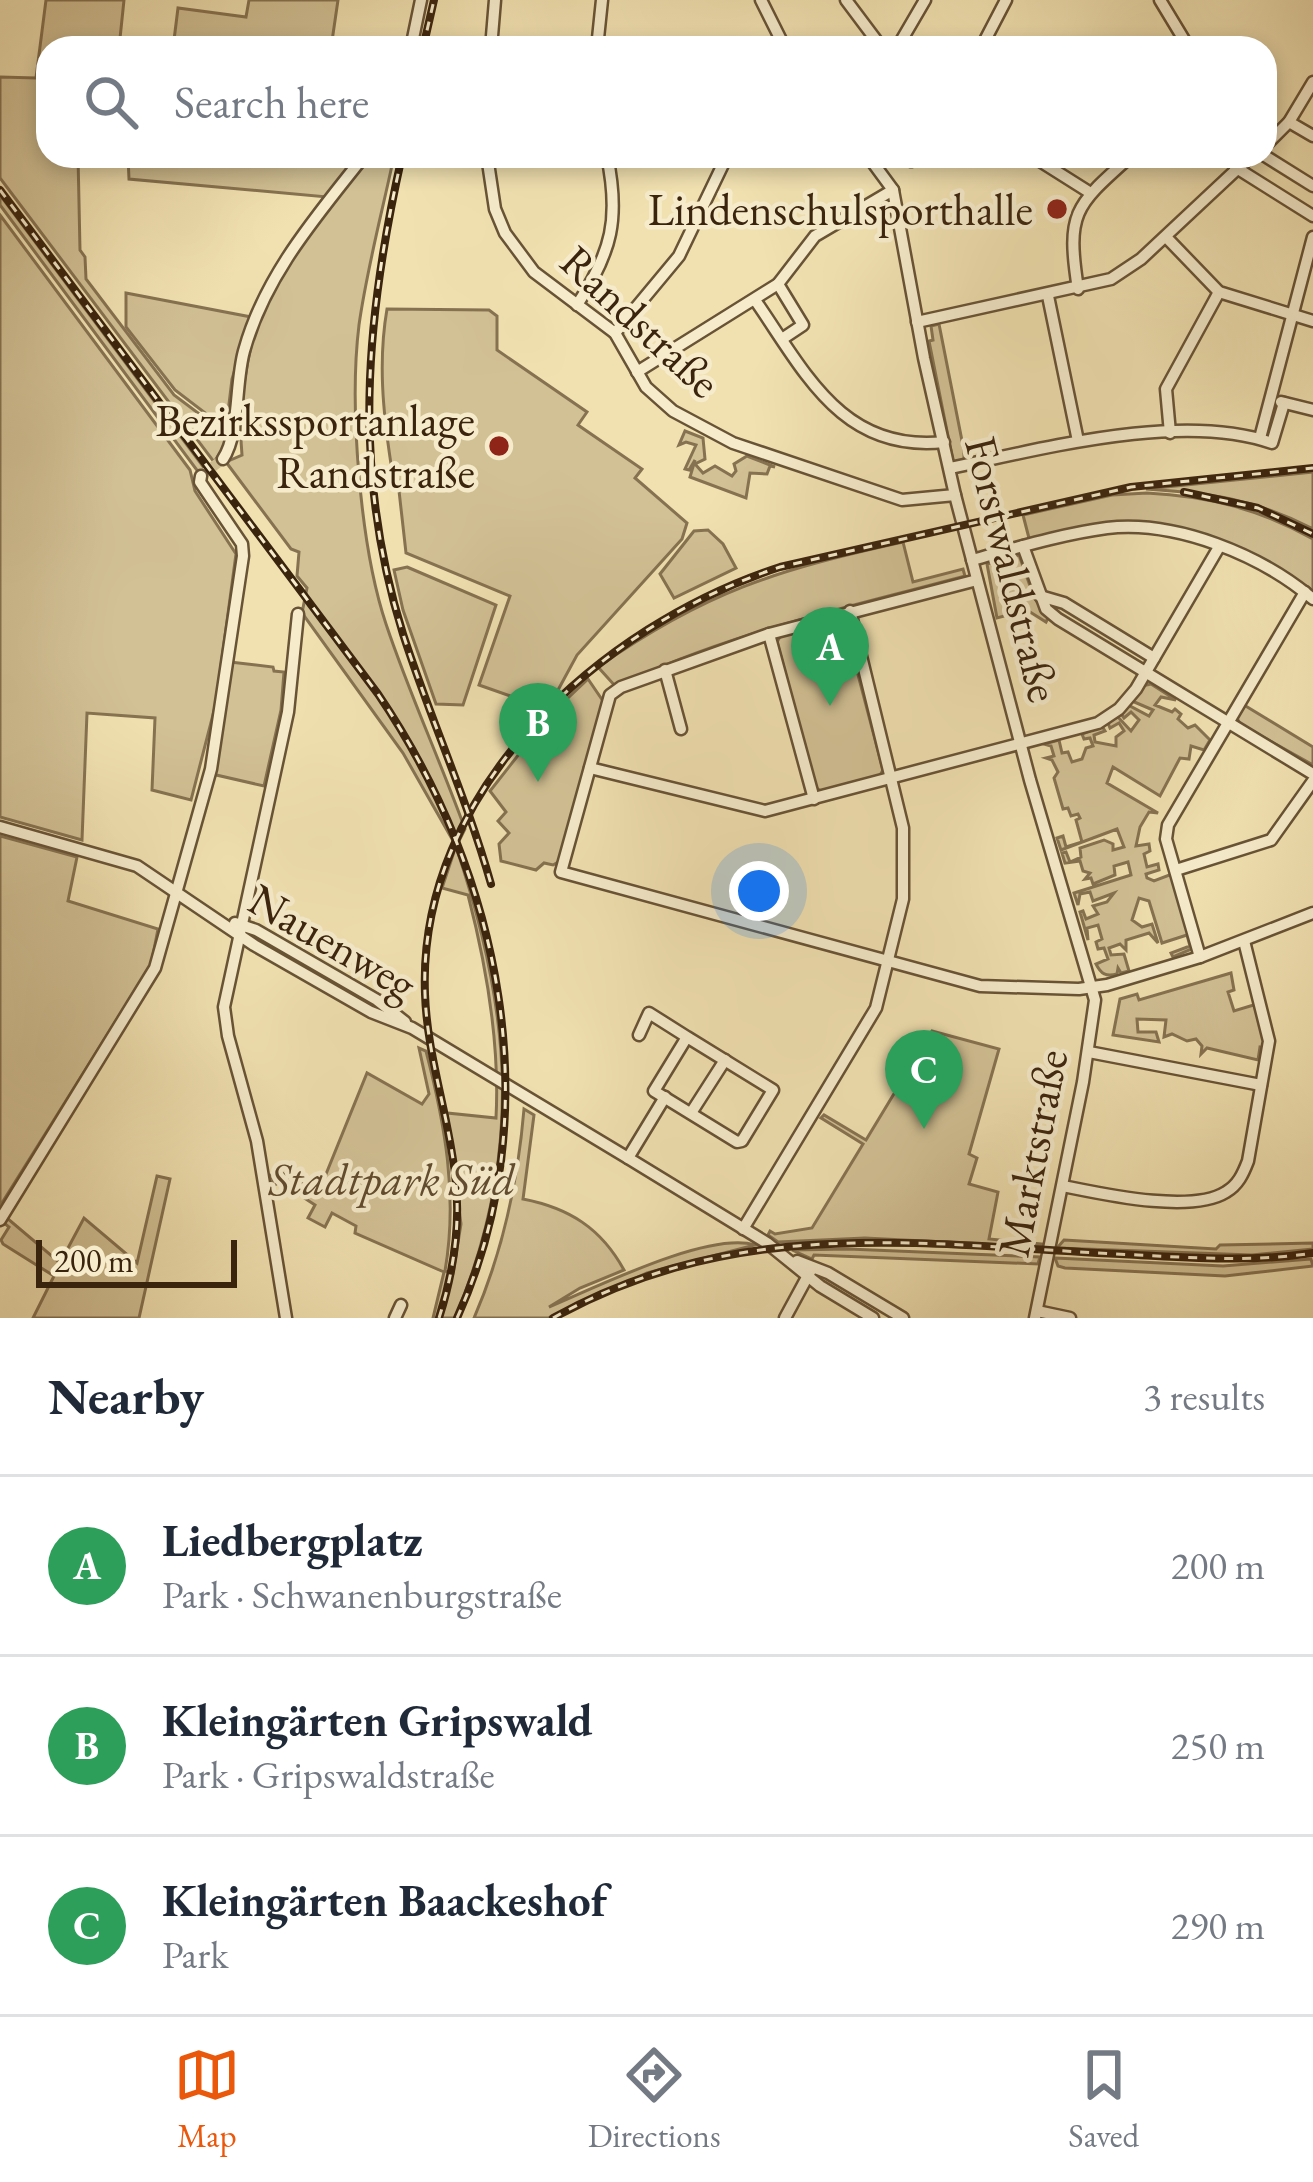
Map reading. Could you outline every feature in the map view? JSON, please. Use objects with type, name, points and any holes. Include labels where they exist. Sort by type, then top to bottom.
[{"type":"street","points":[[414,36],[421,0]]},
{"type":"street","points":[[492,36],[495,0]]},
{"type":"street","points":[[598,36],[602,0]]},
{"type":"street","points":[[761,0],[779,36]]},
{"type":"street","points":[[846,0],[873,36]]},
{"type":"street","points":[[904,36],[925,0]]},
{"type":"street","points":[[987,36],[1006,0]]},
{"type":"street","points":[[1160,0],[1182,36]]},
{"type":"street","points":[[1277,134],[1313,82]]},
{"type":"street","points":[[1289,122],[1313,136]]},
{"type":"street","points":[[1277,164],[1313,186]]},
{"type":"street","points":[[223,459],[232,436],[244,350],[269,284],[355,168]]},
{"type":"street","name":"Randstraße","points":[[487,168],[505,233],[534,272],[615,333],[654,397],[673,411],[733,442],[902,500],[955,495]]},
{"type":"street","points":[[577,305],[610,238],[616,211],[609,168]]},
{"type":"street","points":[[615,333],[679,256],[721,168]]},
{"type":"street","name":"Forstwaldstraße","points":[[877,168],[893,190],[955,495],[1089,992]]},
{"type":"street","points":[[1051,168],[1089,192]]},
{"type":"street","points":[[1078,289],[1070,238],[1089,192],[1117,168]]},
{"type":"street","points":[[917,322],[1111,279],[1166,237],[1234,168]]},
{"type":"street","points":[[1237,168],[1313,216]]},
{"type":"street","points":[[637,372],[778,284],[815,236],[893,190]]},
{"type":"street","points":[[1166,237],[1219,292],[1313,321]]},
{"type":"street","points":[[1260,438],[1313,237]]},
{"type":"street","points":[[778,284],[803,325],[782,339]]},
{"type":"street","points":[[1170,433],[1166,389],[1219,292]]},
{"type":"street","points":[[1048,296],[1078,441]]},
{"type":"street","points":[[755,300],[806,377],[873,434],[895,443],[944,442]]},
{"type":"street","points":[[1270,399],[1313,410]]},
{"type":"street","points":[[950,468],[1078,441],[1170,433],[1222,430],[1272,442],[1284,403]]},
{"type":"street","points":[[0,1220],[155,968],[177,892],[215,747],[243,556],[242,544],[200,482],[201,476]]},
{"type":"street","points":[[972,560],[1106,528],[1132,527],[1175,533],[1220,547],[1309,596],[1168,824],[1166,839],[1200,957]]},
{"type":"street","points":[[1024,546],[1046,609],[1058,619],[1313,778],[1268,842],[1177,870]]},
{"type":"street","points":[[590,768],[765,811],[1099,723],[1119,709],[1145,674],[1220,547]]},
{"type":"street","points":[[976,580],[770,634],[664,670],[610,695],[562,872],[980,986],[1089,992],[1200,957],[1313,913]]},
{"type":"street","points":[[1040,596],[1064,603],[1154,658]]},
{"type":"street","points":[[743,1229],[876,1008],[903,899],[903,828],[850,611]]},
{"type":"street","points":[[286,1318],[257,1141],[224,1016],[226,984],[288,712],[298,614]]},
{"type":"street","points":[[770,634],[814,799]]},
{"type":"street","points":[[664,670],[681,729]]},
{"type":"street","name":"Nauenweg","points":[[0,826],[130,862],[239,929],[377,1000],[412,1028],[810,1271],[903,1318]]},
{"type":"street","points":[[1064,1186],[1130,1198],[1198,1201],[1224,1193],[1240,1180],[1248,1161],[1268,1028],[1244,941]]},
{"type":"street","name":"Marktstraße","points":[[1036,1314],[1089,1052],[1089,992]]},
{"type":"street","points":[[639,1035],[649,1013],[687,1036],[773,1090],[742,1141],[654,1091],[687,1036]]},
{"type":"street","points":[[1089,1052],[1261,1085]]},
{"type":"street","points":[[691,1113],[725,1060]]},
{"type":"street","points":[[628,1158],[664,1097]]},
{"type":"street","points":[[784,1318],[810,1271]]},
{"type":"street","name":"Nauenweg","points":[[810,1271],[873,1318]]},
{"type":"street","points":[[395,1318],[401,1305]]},
{"type":"street","points":[[1036,1314],[1070,1318]]},
{"type":"green space","points":[[46,0],[124,0],[120,36],[41,36]]},
{"type":"green space","points":[[249,0],[338,0],[333,36],[174,36],[178,8],[246,17]]},
{"type":"green space","points":[[0,77],[36,78],[36,168],[78,168],[80,250],[86,279],[174,395],[226,434],[229,439],[214,462],[0,178]]},
{"type":"green space","points":[[129,168],[349,168],[327,197],[129,179]]},
{"type":"green space","name":"Stadtpark Süd","points":[[359,168],[391,168],[370,262],[356,358],[363,516],[386,624],[465,829],[456,847],[489,967],[502,1083],[492,1198],[455,1318],[433,1318],[444,1272],[355,1233],[356,1226],[332,1213],[325,1227],[308,1218],[315,1205],[280,1182],[273,1186],[271,1176],[276,1167],[296,1186],[301,1181],[308,1186],[318,1175],[324,1179],[367,1073],[422,1104],[429,1094],[419,1048],[426,1051],[448,1160],[445,1271],[453,1273],[461,1224],[447,1113],[496,1118],[497,1090],[486,978],[468,895],[442,888],[456,846],[403,753],[302,613],[307,588],[297,576],[299,552],[291,549],[226,462],[242,455],[248,363],[260,315],[297,245]]},
{"type":"green space","points":[[0,195],[205,469],[199,473],[0,205]]},
{"type":"green space","points":[[0,215],[190,470],[195,491],[236,554],[216,703],[191,800],[152,790],[155,718],[87,713],[82,840],[0,817]]},
{"type":"green space","points":[[126,293],[251,317],[232,379],[226,429],[175,390],[126,327]]},
{"type":"green space","name":"Bezirkssportanlage Randstraße","points":[[387,309],[489,310],[497,316],[497,350],[587,412],[578,425],[642,469],[635,478],[687,523],[682,539],[577,655],[558,690],[542,707],[479,685],[510,596],[406,553],[384,406]]},
{"type":"green space","points":[[939,324],[964,451],[958,463],[953,461],[929,341],[933,340],[931,326]]},
{"type":"green space","points":[[685,431],[703,438],[705,459],[695,464],[703,473],[715,466],[732,476],[734,464],[747,456],[775,467],[770,466],[767,474],[750,473],[746,498],[690,477],[695,460],[685,469],[696,445],[679,445]]},
{"type":"green space","points":[[1313,472],[1313,529],[1232,499],[1146,489]]},
{"type":"green space","points":[[1147,493],[1233,506],[1313,539],[1313,594],[1290,578],[1161,526],[1030,542],[1023,515],[1112,495]]},
{"type":"green space","points":[[708,530],[723,544],[736,568],[674,598],[660,574],[694,531]]},
{"type":"green space","points":[[903,542],[913,582],[963,569],[965,576],[744,637],[616,687],[598,667],[673,620],[743,587]]},
{"type":"green space","points":[[1019,555],[1046,622],[1027,610],[997,618],[987,564]]},
{"type":"green space","points":[[407,567],[496,605],[463,705],[436,704],[394,570]]},
{"type":"green space","points":[[838,620],[845,625],[883,770],[879,777],[823,792],[816,788],[777,642],[781,635]]},
{"type":"green space","points":[[230,662],[284,672],[281,710],[264,786],[212,774]]},
{"type":"green space","points":[[588,679],[603,701],[560,861],[544,863],[536,870],[501,861],[499,844],[509,833],[498,821],[506,812],[490,791],[549,716]]},
{"type":"green space","points":[[1151,684],[1176,700],[1161,697],[1155,705],[1175,709],[1188,728],[1195,725],[1210,740],[1204,750],[1191,746],[1189,759],[1180,758],[1160,796],[1113,767],[1107,783],[1158,813],[1149,812],[1136,846],[1149,844],[1150,851],[1144,854],[1147,867],[1158,864],[1159,870],[1146,874],[1147,878],[1154,881],[1172,874],[1194,948],[1173,957],[1171,953],[1190,946],[1187,935],[1162,943],[1149,901],[1139,898],[1132,920],[1142,927],[1152,924],[1158,943],[1149,933],[1126,940],[1126,950],[1120,944],[1109,948],[1111,955],[1124,954],[1129,971],[1121,973],[1118,968],[1117,974],[1107,975],[1096,964],[1108,959],[1104,948],[1098,949],[1096,942],[1102,939],[1098,925],[1087,928],[1088,940],[1080,912],[1086,919],[1098,914],[1093,906],[1107,902],[1114,893],[1093,901],[1090,892],[1080,894],[1078,905],[1074,893],[1131,875],[1128,862],[1114,866],[1115,875],[1093,884],[1091,878],[1085,879],[1090,873],[1083,871],[1080,861],[1065,863],[1062,853],[1066,852],[1070,862],[1081,857],[1080,848],[1104,840],[1113,844],[1113,850],[1124,847],[1117,829],[1061,850],[1057,838],[1063,836],[1066,847],[1082,842],[1076,820],[1080,818],[1063,809],[1054,778],[1058,772],[1046,758],[1054,756],[1051,746],[1044,744],[1059,740],[1062,753],[1068,752],[1072,762],[1082,759],[1086,748],[1093,746],[1082,734],[1102,726],[1105,731],[1094,735],[1095,742],[1116,746],[1116,737],[1124,731],[1119,723],[1110,728],[1108,723],[1117,716],[1131,731],[1139,720],[1131,712],[1124,718],[1121,714],[1128,705],[1149,716],[1153,710],[1132,701],[1142,686]]},
{"type":"green space","points":[[1244,705],[1313,747],[1313,765],[1240,724],[1237,718]]},
{"type":"green space","points":[[0,836],[77,857],[68,901],[158,929],[151,965],[0,1206]]},
{"type":"green space","points":[[1231,973],[1234,990],[1228,992],[1234,1011],[1257,1004],[1265,1048],[1260,1047],[1258,1060],[1207,1048],[1201,1054],[1196,1039],[1164,1037],[1166,1020],[1137,1019],[1138,1032],[1156,1032],[1159,1042],[1113,1035],[1120,999],[1137,994],[1139,1000]]},
{"type":"green space","points":[[932,1031],[999,1049],[969,1154],[977,1158],[969,1184],[998,1192],[989,1239],[1041,1247],[865,1238],[778,1242],[768,1235],[770,1231],[812,1228],[863,1144],[821,1118],[824,1115],[866,1140]]},
{"type":"green space","points":[[524,1109],[534,1115],[523,1199],[582,1222],[605,1242],[624,1270],[549,1307],[681,1253],[735,1243],[755,1245],[647,1273],[548,1318],[474,1318],[508,1215]]},
{"type":"green space","points":[[157,1176],[170,1179],[139,1318],[33,1318],[54,1276],[3,1244],[7,1218],[60,1263],[84,1218],[137,1263]]},
{"type":"green space","points":[[1064,1240],[1216,1249],[1220,1245],[1313,1243],[1313,1249],[1252,1255],[1057,1248]]},
{"type":"green space","points":[[792,1250],[1040,1257],[1038,1264],[814,1255],[812,1259]]},
{"type":"green space","points":[[1055,1258],[1223,1266],[1311,1259],[1313,1266],[1225,1276],[1065,1268]]},
{"type":"tunnel","points":[[201,476],[223,459]]},
{"type":"railway","points":[[426,36],[434,0]]},
{"type":"railway","points":[[399,168],[373,336],[370,395],[376,514],[403,634],[491,884]]},
{"type":"railway","points":[[0,190],[378,694],[421,764],[455,839],[482,917],[498,997],[505,1078],[501,1159],[485,1240],[457,1318]]},
{"type":"railway","points":[[439,1318],[452,1264],[457,1192],[427,1017],[431,919],[452,849],[487,785],[532,726],[587,674],[648,630],[713,594],[780,567],[1131,487],[1313,468]]},
{"type":"railway","points":[[1184,492],[1258,508],[1313,534]]},
{"type":"railway","points":[[553,1318],[624,1284],[696,1262],[767,1249],[912,1243],[1204,1258],[1313,1253]]},
{"type":"place","name":"Lindenschulsporthalle","points":[[1057,209]]},
{"type":"place","name":"Bezirkssportanlage Randstraße","points":[[499,446]]},
{"type":"place","name":"Liedbergplatz","points":[[830,706]]},
{"type":"place","name":"Kleingärten Gripswald","points":[[538,782]]},
{"type":"place","name":"Kleingärten Baackeshof","points":[[924,1129]]}]
